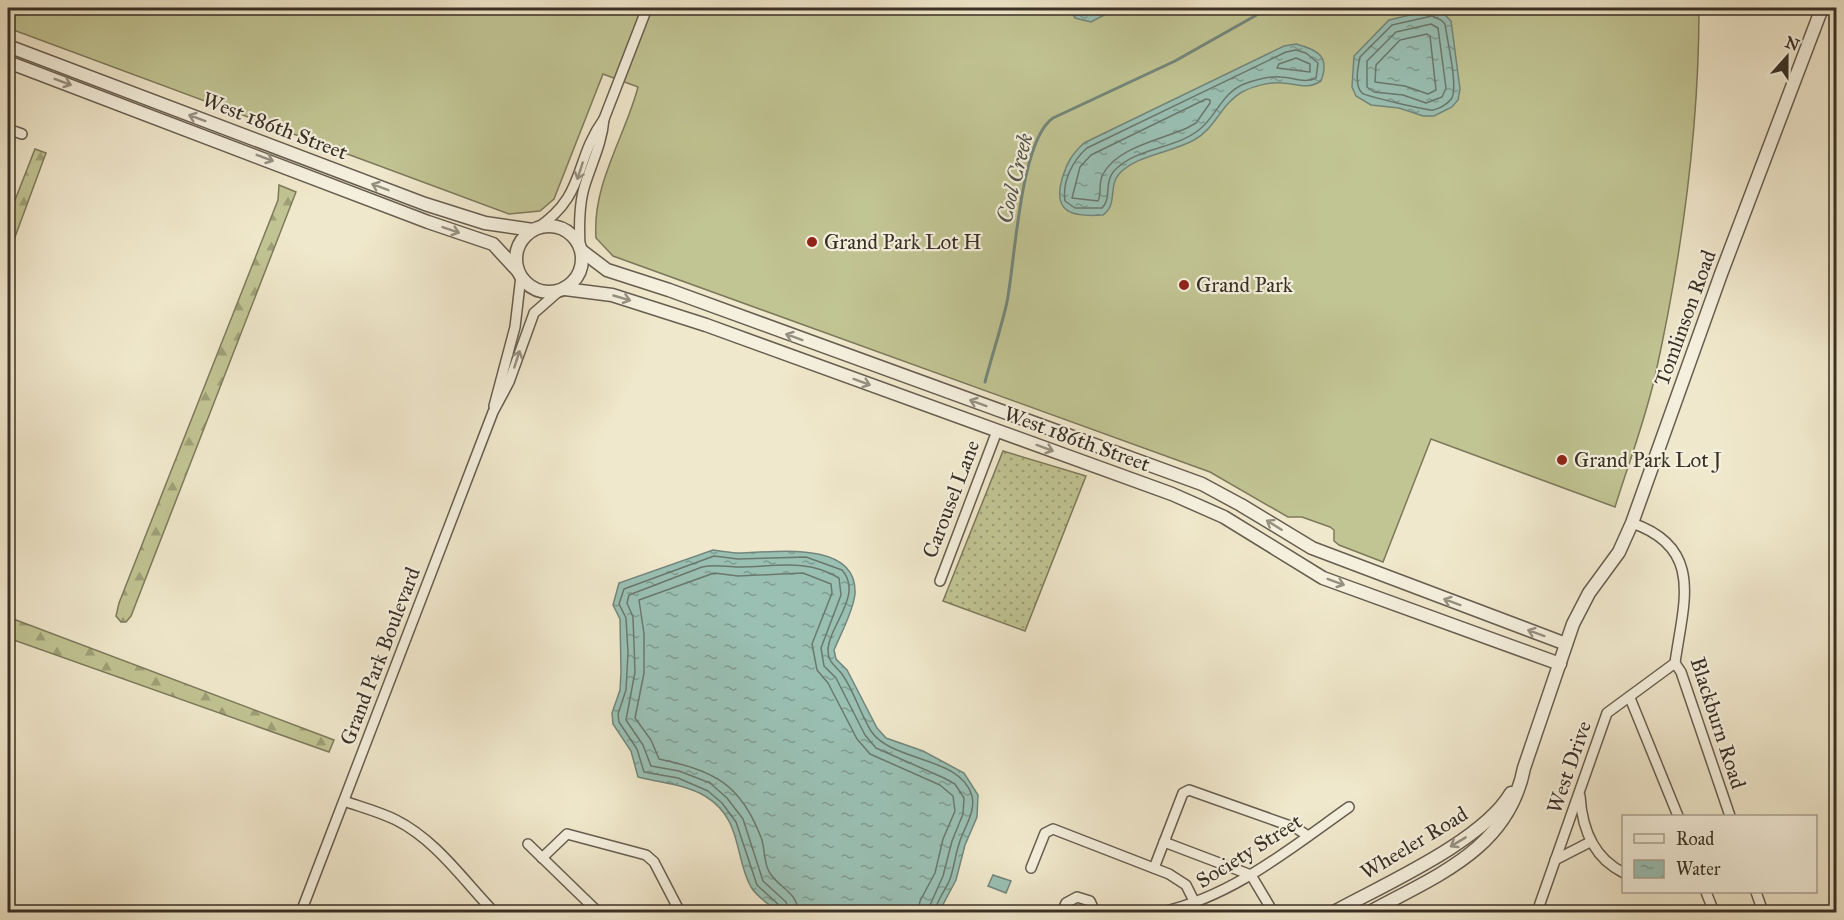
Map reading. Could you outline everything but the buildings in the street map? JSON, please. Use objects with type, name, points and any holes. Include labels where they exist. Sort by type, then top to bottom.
[{"type":"street","points":[[604,118],[603,138],[584,189],[580,208],[582,264],[579,276],[562,290],[547,292],[534,289],[519,273],[516,258],[519,246],[535,229],[561,211],[572,196],[593,134],[604,118],[647,8]]},
{"type":"street","name":"Tomlinson Road","points":[[1568,639],[1588,593],[1610,566],[1632,523],[1721,274],[1822,8]]},
{"type":"street","name":"West 186th Street","points":[[8,46],[429,206],[485,223],[535,229]]},
{"type":"street","name":"West 186th Street","points":[[8,62],[428,222],[487,242],[500,249],[519,273]]},
{"type":"street","points":[[8,129],[22,134]]},
{"type":"street","points":[[535,229],[549,226],[561,228],[572,235],[581,248]]},
{"type":"street","name":"West 186th Street","points":[[581,248],[607,270],[669,290],[1212,489],[1312,548],[1568,639]]},
{"type":"street","name":"Grand Park Boulevard","points":[[493,412],[498,383],[515,327],[519,273]]},
{"type":"street","name":"West 186th Street","points":[[562,290],[612,295],[648,306],[1095,466],[1204,507],[1323,578],[1560,664]]},
{"type":"street","name":"Grand Park Boulevard","points":[[301,912],[493,412],[509,382],[534,313],[562,290]]},
{"type":"street","name":"Carousel Lane","points":[[940,581],[997,431]]},
{"type":"street","points":[[1095,466],[1101,447]]},
{"type":"street","name":"Blackburn Road","points":[[1632,523],[1654,532],[1667,542],[1676,553],[1682,566],[1686,596],[1675,663],[1681,672],[1730,815]]},
{"type":"street","name":"Wheeler Road","points":[[1334,912],[1452,846],[1486,823],[1503,806],[1524,768],[1568,639]]},
{"type":"street","name":"West Drive","points":[[1537,912],[1607,713],[1675,663]]},
{"type":"street","points":[[1630,698],[1678,815]]},
{"type":"street","name":"Wheeler Road","points":[[1370,912],[1483,845],[1509,813],[1521,787],[1524,768]]},
{"type":"street","points":[[1154,868],[1186,791],[1192,790],[1296,828],[1308,836]]},
{"type":"street","points":[[1580,790],[1582,817],[1590,842],[1610,865],[1622,872]]},
{"type":"street","points":[[344,801],[396,820],[410,829],[437,851],[494,912]]},
{"type":"street","name":"Society Street","points":[[1162,912],[1196,905],[1251,875],[1349,807]]},
{"type":"street","points":[[1031,868],[1043,837],[1050,829],[1154,868],[1186,885],[1196,905]]},
{"type":"street","points":[[542,858],[567,834],[646,855],[654,862],[680,912]]},
{"type":"street","points":[[1164,842],[1251,875],[1273,912]]},
{"type":"street","points":[[1556,860],[1590,842]]},
{"type":"street","points":[[528,844],[597,912]]},
{"type":"street","points":[[1707,893],[1714,912]]},
{"type":"street","points":[[1757,893],[1763,912]]},
{"type":"street","points":[[1062,912],[1065,903],[1077,897],[1090,901],[1095,912]]},
{"type":"green space","name":"Grand Park","points":[[8,8],[1699,8],[1692,145],[1674,282],[1652,389],[1615,507],[1431,439],[1383,562],[1339,545],[1334,541],[1334,530],[1330,527],[1302,517],[1288,517],[1210,472],[613,256],[596,238],[596,218],[604,180],[638,87],[603,74],[554,199],[540,211],[509,214],[8,28]]},
{"type":"green space","points":[[35,149],[46,153],[8,256],[8,218]]},
{"type":"green space","points":[[279,185],[296,192],[131,616],[126,622],[121,622],[116,616],[119,603],[278,200]]},
{"type":"green space","points":[[1003,451],[1086,476],[1025,631],[943,601]]},
{"type":"green space","points":[[8,617],[334,740],[329,752],[8,638]]},
{"type":"water","points":[[1070,8],[1118,8],[1091,22],[1075,18]]},
{"type":"water","points":[[1431,10],[1445,15],[1451,21],[1460,89],[1458,100],[1452,107],[1434,116],[1423,116],[1399,108],[1371,105],[1356,96],[1352,87],[1354,56],[1389,20]]},
{"type":"water","points":[[1296,44],[1311,49],[1323,60],[1321,81],[1307,86],[1267,84],[1242,92],[1229,103],[1207,130],[1194,140],[1135,162],[1119,174],[1114,184],[1112,201],[1108,211],[1103,215],[1075,214],[1063,206],[1060,191],[1064,173],[1073,155],[1084,143],[1284,46]]},
{"type":"water","points":[[713,550],[738,553],[793,551],[812,553],[829,557],[843,565],[852,577],[854,601],[834,650],[836,659],[847,670],[877,728],[886,738],[923,751],[964,773],[978,795],[977,817],[965,845],[956,880],[939,912],[778,912],[751,887],[732,827],[717,805],[705,796],[689,789],[638,777],[631,751],[613,724],[612,713],[620,690],[621,672],[620,619],[613,605],[619,583]]},
{"type":"water","points":[[993,875],[1011,881],[1006,893],[988,886]]},
{"type":"waterway","name":"Cool Creek","points":[[985,382],[1007,302],[1026,175],[1033,150],[1042,131],[1053,118],[1175,61],[1269,8]]},
{"type":"place","name":"Grand Park Lot H","points":[[812,242]]},
{"type":"place","name":"Grand Park","points":[[1184,285]]},
{"type":"place","name":"Grand Park Lot J","points":[[1562,460]]}]
